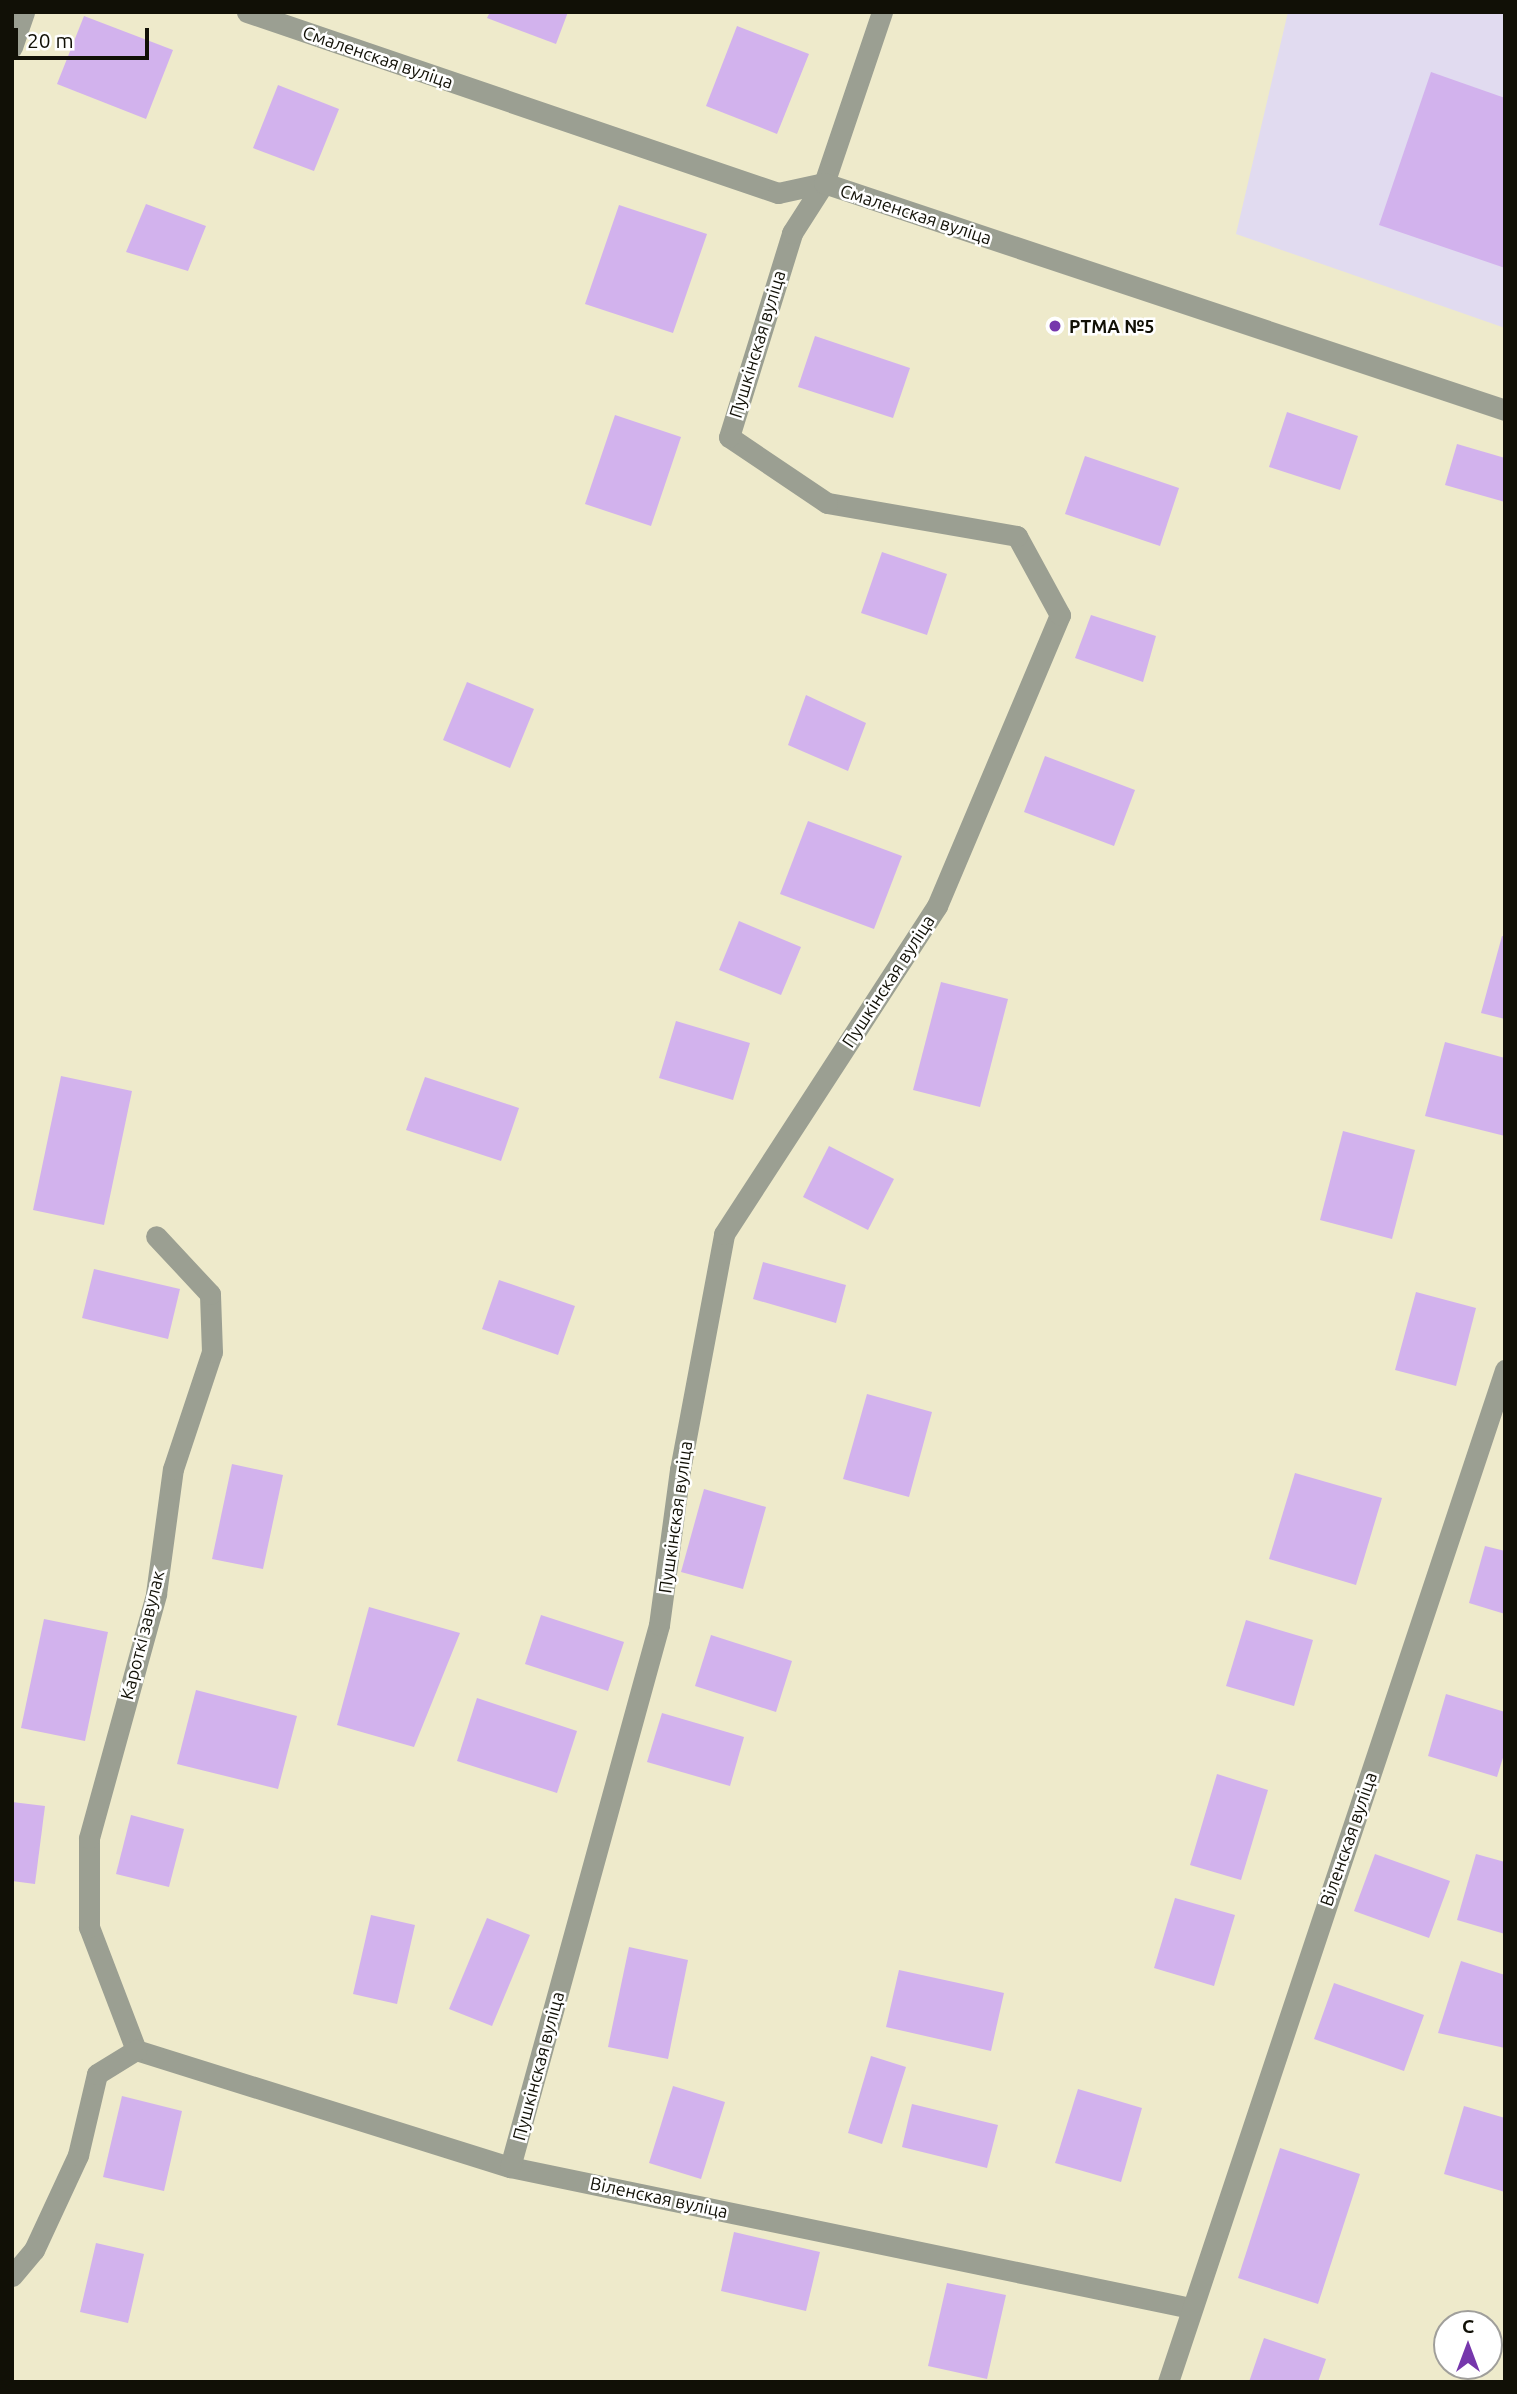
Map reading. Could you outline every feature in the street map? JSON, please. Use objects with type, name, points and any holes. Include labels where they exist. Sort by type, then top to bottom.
[{"type":"street","points":[[12,47],[24,12]]},
{"type":"street","name":"Смаленская вуліца","points":[[247,12],[778,193],[824,183],[1505,410]]},
{"type":"street","name":"Пушкінская вуліца","points":[[510,2166],[659,1625],[680,1471],[724,1234],[937,906],[1060,615],[1017,536],[827,503],[729,437],[792,233],[824,183],[882,12]]},
{"type":"street","name":"Кароткі завулак","points":[[136,2050],[89,1927],[89,1839],[156,1594],[173,1469],[212,1352],[210,1294],[156,1236]]},
{"type":"street","name":"Віленская вуліца","points":[[1168,2382],[1505,1370]]},
{"type":"street","points":[[12,2276],[34,2250],[78,2155],[97,2074],[136,2050]]},
{"type":"street","name":"Віленская вуліца","points":[[136,2050],[510,2166],[1191,2308]]},
{"type":"shaded area","points":[[1288,12],[1505,12],[1505,328],[1236,234]]},
{"type":"building","points":[[490,12],[568,12],[556,44],[487,18]]},
{"type":"building","points":[[84,16],[173,50],[146,119],[57,84]]},
{"type":"building","points":[[737,26],[809,54],[777,134],[706,106]]},
{"type":"building","points":[[1431,72],[1505,98],[1505,268],[1379,225]]},
{"type":"building","points":[[278,85],[339,109],[314,171],[253,148]]},
{"type":"building","points":[[146,204],[206,226],[188,271],[126,252]]},
{"type":"building","points":[[619,205],[707,234],[673,333],[585,304]]},
{"type":"building","points":[[815,336],[910,368],[893,418],[798,387]]},
{"type":"building","points":[[1287,412],[1358,436],[1340,490],[1269,467]]},
{"type":"building","points":[[615,415],[681,437],[651,526],[585,504]]},
{"type":"building","points":[[1457,444],[1505,458],[1505,502],[1445,485]]},
{"type":"building","points":[[1085,456],[1179,488],[1160,546],[1065,514]]},
{"type":"building","points":[[882,552],[947,574],[927,635],[861,613]]},
{"type":"building","points":[[1091,615],[1156,636],[1143,682],[1075,658]]},
{"type":"building","points":[[467,682],[534,709],[510,768],[443,740]]},
{"type":"building","points":[[806,695],[866,723],[848,771],[788,745]]},
{"type":"building","points":[[1045,756],[1135,790],[1114,846],[1024,812]]},
{"type":"building","points":[[808,821],[902,856],[874,929],[780,894]]},
{"type":"building","points":[[739,921],[801,947],[781,995],[719,970]]},
{"type":"building","points":[[1502,936],[1505,937],[1505,1019],[1481,1013]]},
{"type":"building","points":[[941,982],[1008,999],[980,1107],[913,1090]]},
{"type":"building","points":[[676,1021],[750,1043],[733,1100],[659,1078]]},
{"type":"building","points":[[1445,1042],[1505,1058],[1505,1136],[1425,1116]]},
{"type":"building","points":[[61,1076],[132,1091],[104,1225],[33,1210]]},
{"type":"building","points":[[425,1077],[519,1108],[501,1161],[406,1130]]},
{"type":"building","points":[[1343,1131],[1415,1150],[1392,1239],[1320,1220]]},
{"type":"building","points":[[829,1146],[894,1179],[868,1230],[803,1197]]},
{"type":"building","points":[[763,1262],[846,1285],[836,1323],[753,1299]]},
{"type":"building","points":[[94,1269],[180,1289],[168,1339],[82,1318]]},
{"type":"building","points":[[499,1280],[575,1306],[558,1355],[482,1329]]},
{"type":"building","points":[[1416,1292],[1476,1308],[1456,1386],[1395,1370]]},
{"type":"building","points":[[867,1394],[932,1412],[909,1497],[843,1479]]},
{"type":"building","points":[[232,1464],[283,1475],[263,1569],[212,1559]]},
{"type":"building","points":[[1295,1473],[1382,1498],[1356,1585],[1269,1559]]},
{"type":"building","points":[[704,1489],[766,1507],[743,1589],[681,1572]]},
{"type":"building","points":[[1485,1546],[1505,1551],[1505,1614],[1469,1603]]},
{"type":"building","points":[[369,1607],[460,1633],[414,1747],[337,1725]]},
{"type":"building","points":[[541,1615],[624,1642],[608,1691],[525,1664]]},
{"type":"building","points":[[44,1619],[108,1632],[85,1741],[21,1728]]},
{"type":"building","points":[[1246,1620],[1313,1640],[1294,1706],[1226,1686]]},
{"type":"building","points":[[711,1635],[792,1661],[776,1712],[695,1686]]},
{"type":"building","points":[[196,1690],[297,1716],[278,1789],[177,1764]]},
{"type":"building","points":[[1446,1694],[1505,1712],[1505,1751],[1497,1777],[1428,1756]]},
{"type":"building","points":[[477,1698],[577,1731],[557,1793],[457,1761]]},
{"type":"building","points":[[662,1713],[744,1737],[730,1786],[647,1762]]},
{"type":"building","points":[[1217,1774],[1268,1790],[1241,1880],[1190,1865]]},
{"type":"building","points":[[12,1802],[45,1806],[35,1884],[12,1881]]},
{"type":"building","points":[[131,1815],[184,1829],[169,1887],[116,1874]]},
{"type":"building","points":[[1375,1854],[1450,1881],[1429,1938],[1354,1911]]},
{"type":"building","points":[[1476,1854],[1505,1862],[1505,1934],[1457,1920]]},
{"type":"building","points":[[1175,1898],[1235,1915],[1214,1986],[1154,1968]]},
{"type":"building","points":[[371,1915],[415,1925],[397,2004],[353,1994]]},
{"type":"building","points":[[487,1918],[530,1935],[492,2026],[449,2009]]},
{"type":"building","points":[[629,1947],[688,1960],[668,2059],[608,2047]]},
{"type":"building","points":[[1461,1961],[1505,1975],[1505,2048],[1438,2033]]},
{"type":"building","points":[[899,1970],[1004,1993],[991,2051],[886,2027]]},
{"type":"building","points":[[1334,1983],[1424,2015],[1404,2071],[1314,2039]]},
{"type":"building","points":[[871,2056],[906,2067],[882,2144],[848,2133]]},
{"type":"building","points":[[673,2086],[725,2102],[701,2179],[649,2163]]},
{"type":"building","points":[[1078,2089],[1142,2108],[1121,2182],[1055,2163]]},
{"type":"building","points":[[122,2096],[182,2111],[164,2191],[103,2177]]},
{"type":"building","points":[[912,2104],[998,2125],[987,2168],[902,2147]]},
{"type":"building","points":[[1464,2106],[1505,2118],[1505,2192],[1444,2174]]},
{"type":"building","points":[[1280,2148],[1360,2174],[1318,2304],[1238,2278]]},
{"type":"building","points":[[734,2232],[820,2252],[806,2311],[721,2291]]},
{"type":"building","points":[[96,2243],[144,2254],[128,2323],[80,2312]]},
{"type":"building","points":[[947,2283],[1006,2295],[987,2379],[928,2366]]},
{"type":"building","points":[[1264,2338],[1326,2359],[1318,2382],[1249,2382]]},
{"type":"place","name":"РТМА №5","points":[[1055,326]]}]
